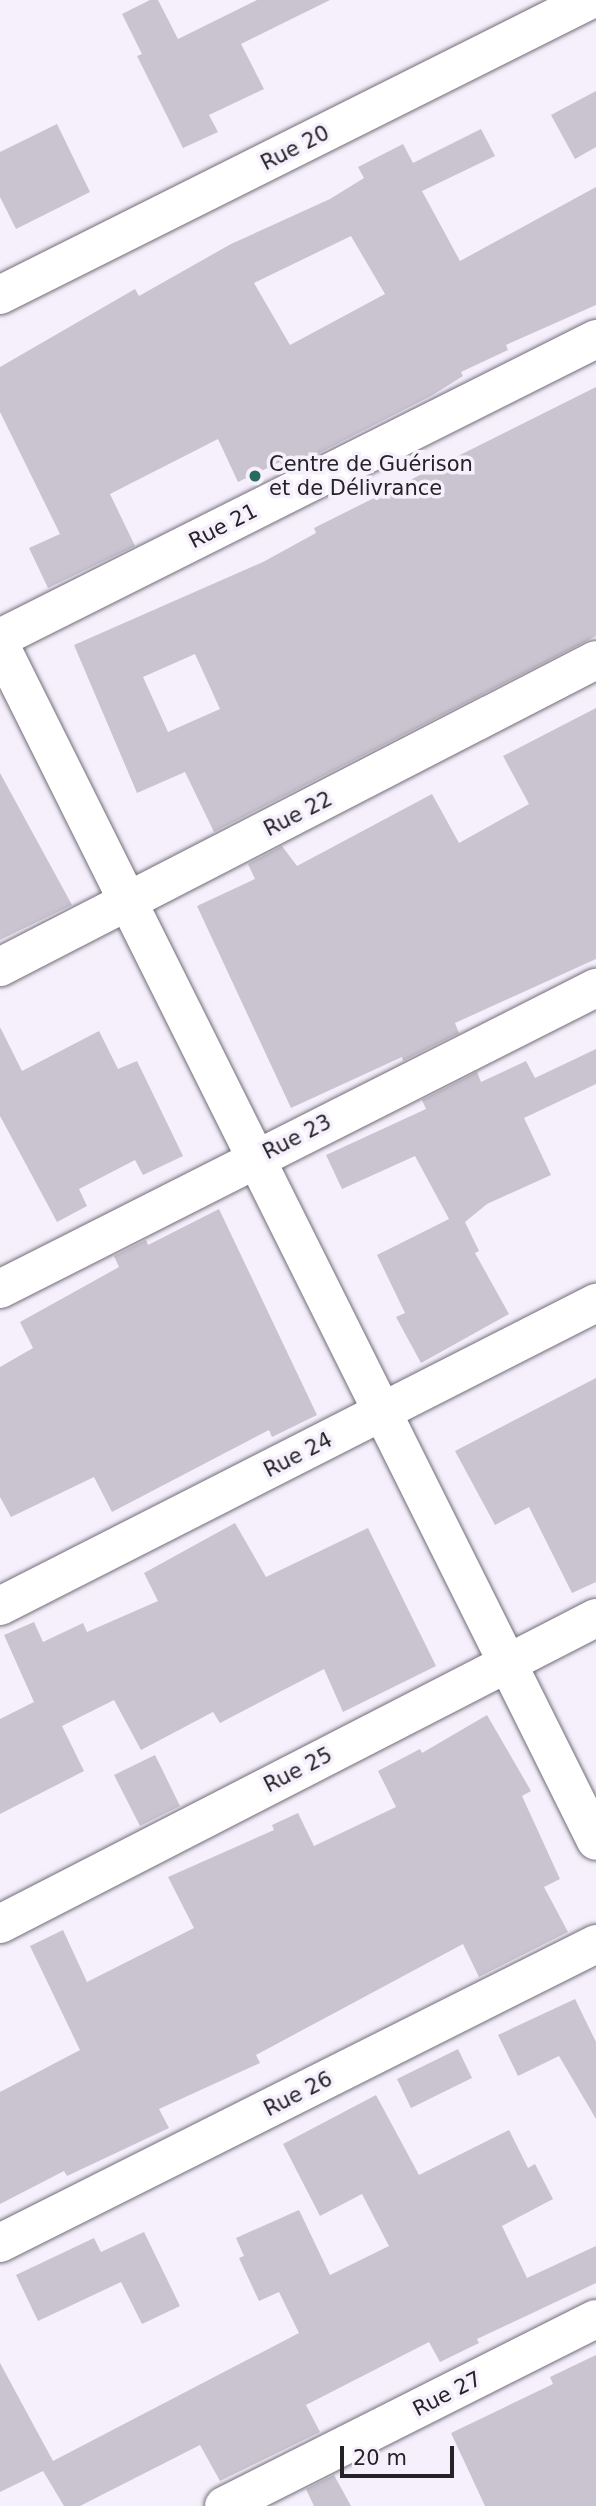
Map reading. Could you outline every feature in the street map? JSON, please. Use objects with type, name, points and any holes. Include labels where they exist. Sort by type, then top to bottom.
[{"type":"street","name":"Rue 20","points":[[0,295],[590,0]]},
{"type":"street","name":"Rue 21","points":[[0,638],[596,339]]},
{"type":"street","points":[[0,645],[596,1841]]},
{"type":"street","name":"Rue 22","points":[[0,967],[596,660]]},
{"type":"street","name":"Rue 23","points":[[0,1289],[596,988]]},
{"type":"street","name":"Rue 24","points":[[0,1606],[596,1303]]},
{"type":"street","name":"Rue 25","points":[[0,1924],[596,1618]]},
{"type":"street","name":"Rue 26","points":[[0,2243],[596,1944]]},
{"type":"street","name":"Rue 27","points":[[224,2506],[596,2319]]},
{"type":"building","points":[[150,0],[158,0],[178,39],[257,0],[330,0],[241,44],[264,89],[209,115],[218,132],[183,148],[137,56],[142,54],[122,14]]},
{"type":"building","points":[[596,91],[596,147],[575,159],[551,115]]},
{"type":"building","points":[[57,124],[90,192],[16,229],[0,197],[0,152]]},
{"type":"building","points":[[481,129],[495,156],[422,191],[460,261],[596,187],[596,305],[506,345],[508,350],[461,372],[463,376],[431,396],[284,471],[280,462],[238,482],[218,439],[110,494],[135,546],[48,588],[29,548],[60,534],[0,412],[0,367],[135,289],[139,296],[231,244],[330,199],[364,178],[358,167],[403,144],[413,163]],"holes":[[[351,236],[385,294],[290,345],[254,283]]]},
{"type":"building","points":[[596,387],[596,636],[214,832],[185,772],[137,793],[74,645],[263,562],[316,533],[314,528]],"holes":[[[195,654],[220,709],[168,732],[143,677]]]},
{"type":"building","points":[[596,708],[596,959],[455,1023],[459,1033],[403,1061],[402,1057],[291,1108],[197,906],[255,879],[248,864],[282,846],[297,866],[432,794],[459,843],[529,804],[503,756]]},
{"type":"building","points":[[0,773],[72,905],[0,940]]},
{"type":"building","points":[[0,1027],[22,1071],[99,1031],[118,1069],[137,1061],[183,1156],[143,1175],[135,1160],[79,1189],[87,1206],[57,1222],[0,1116]]},
{"type":"building","points":[[596,1049],[596,1084],[524,1118],[551,1175],[487,1204],[465,1222],[479,1251],[475,1253],[509,1314],[421,1363],[396,1317],[405,1313],[377,1255],[449,1219],[415,1156],[342,1189],[326,1155],[426,1109],[422,1100],[477,1072],[481,1082],[526,1061],[535,1078]]},
{"type":"building","points":[[219,1209],[317,1415],[272,1437],[269,1430],[112,1512],[94,1477],[11,1517],[0,1497],[0,1367],[33,1348],[20,1322],[119,1267],[114,1256],[146,1240],[148,1245]]},
{"type":"building","points":[[596,1378],[596,1582],[572,1593],[529,1507],[495,1525],[455,1451]]},
{"type":"building","points":[[235,1523],[266,1577],[368,1528],[436,1666],[343,1712],[324,1669],[220,1723],[213,1712],[141,1750],[114,1700],[62,1726],[84,1771],[0,1814],[0,1719],[34,1702],[4,1635],[34,1622],[43,1642],[83,1623],[87,1632],[158,1601],[144,1573]]},
{"type":"building","points":[[487,1715],[531,1791],[522,1796],[560,1879],[544,1887],[568,1932],[479,1977],[463,1944],[256,2055],[260,2063],[159,2109],[169,2128],[67,2176],[64,2171],[0,2204],[0,2092],[80,2050],[30,1946],[63,1930],[87,1982],[194,1928],[168,1877],[274,1830],[272,1825],[298,1813],[314,1846],[396,1807],[378,1771],[420,1749],[422,1753]]},
{"type":"building","points":[[155,1755],[180,1806],[140,1826],[114,1775]]},
{"type":"building","points":[[575,1999],[596,2042],[596,2119],[559,2056],[518,2076],[498,2035]]},
{"type":"building","points":[[458,2049],[472,2078],[411,2108],[397,2079]]},
{"type":"building","points":[[376,2095],[419,2175],[509,2130],[528,2168],[535,2164],[553,2199],[502,2226],[527,2278],[596,2246],[596,2283],[477,2339],[479,2343],[440,2362],[429,2342],[306,2405],[320,2432],[220,2481],[200,2445],[80,2506],[64,2506],[43,2471],[0,2492],[0,2363],[53,2461],[299,2333],[279,2292],[259,2301],[239,2258],[244,2256],[236,2238],[299,2210],[330,2275],[389,2246],[362,2194],[320,2216],[283,2144]]},
{"type":"building","points":[[144,2232],[180,2306],[142,2324],[121,2282],[38,2321],[16,2275],[94,2238],[101,2252]]},
{"type":"building","points":[[596,2355],[596,2506],[485,2506],[451,2433],[553,2384],[550,2377]]},
{"type":"building","points":[[334,2475],[351,2506],[314,2506],[306,2489]]},
{"type":"place","name":"Centre de Guérison et de Délivrance","points":[[255,476]]}]
